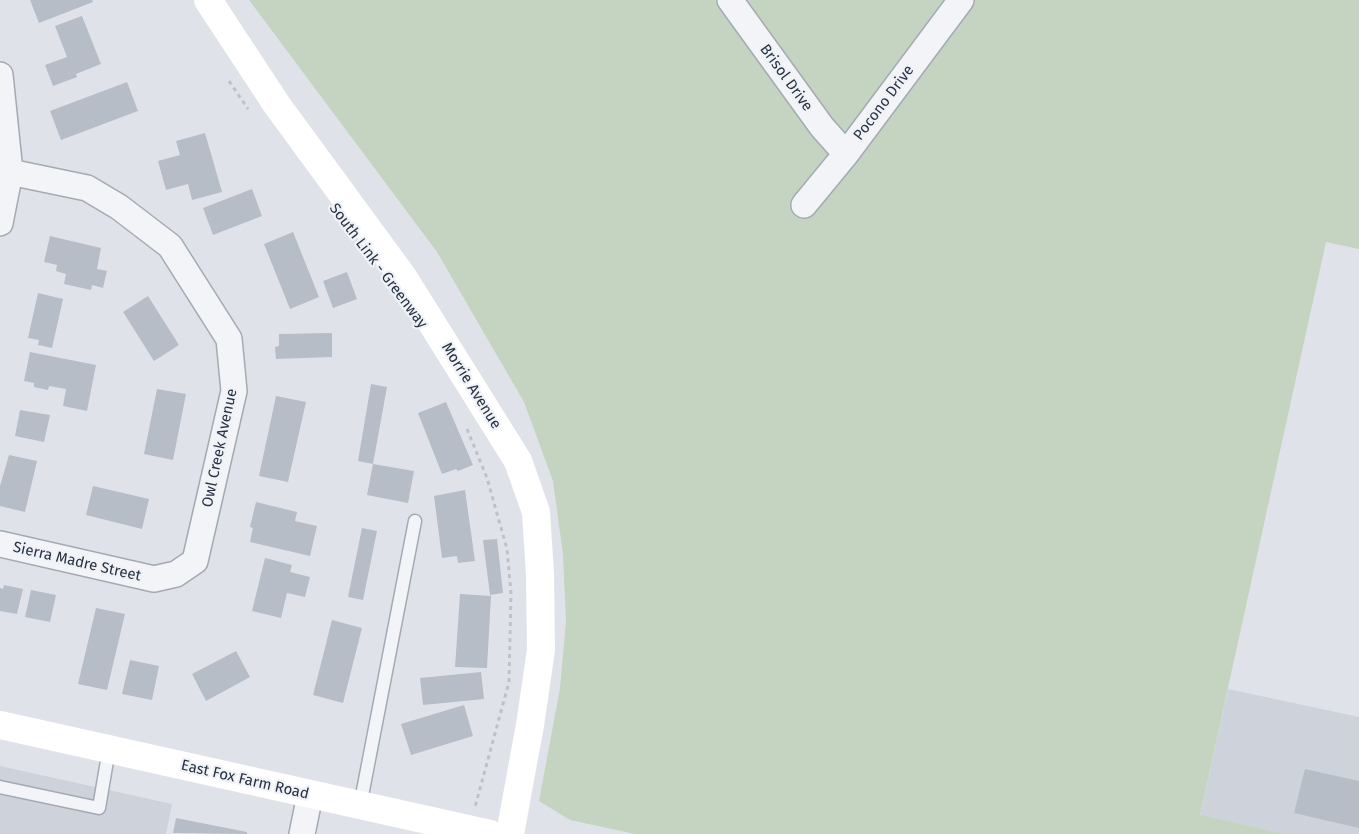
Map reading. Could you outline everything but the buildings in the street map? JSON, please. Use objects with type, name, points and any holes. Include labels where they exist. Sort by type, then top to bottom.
[{"type":"main road","name":"Morrie Avenue","points":[[208,0],[277,105],[403,277],[518,461],[536,512],[540,575],[541,650],[530,725],[510,834]]},
{"type":"main road","name":"East Fox Farm Road","points":[[0,725],[490,834]]},
{"type":"street","name":"Brisol Drive","points":[[730,0],[822,127],[846,154]]},
{"type":"street","name":"Pocono Drive","points":[[804,205],[846,154],[961,0]]},
{"type":"street","points":[[0,75],[5,171],[0,222]]},
{"type":"street","name":"Owl Creek Avenue","points":[[5,171],[87,188],[119,207],[170,246],[229,339],[234,391],[195,561],[176,574],[154,579]]},
{"type":"street","name":"Sierra Madre Street","points":[[0,544],[154,579]]},
{"type":"street","points":[[302,834],[310,795]]},
{"type":"lane","points":[[360,806],[415,521]]},
{"type":"lane","points":[[0,787],[99,808],[109,749]]},
{"type":"path","points":[[228,79],[250,112]]},
{"type":"path","points":[[466,427],[487,478],[507,549],[511,593],[509,682],[476,806]]},
{"type":"shaded area","points":[[1228,689],[1359,717],[1359,834],[1284,834],[1200,816]]},
{"type":"shaded area","points":[[0,766],[172,804],[166,834],[0,834]]},
{"type":"green space","points":[[249,0],[1359,0],[1359,249],[1326,242],[1200,815],[1284,834],[635,834],[570,820],[539,801],[560,688],[566,621],[563,555],[553,481],[524,402],[437,252]]}]
